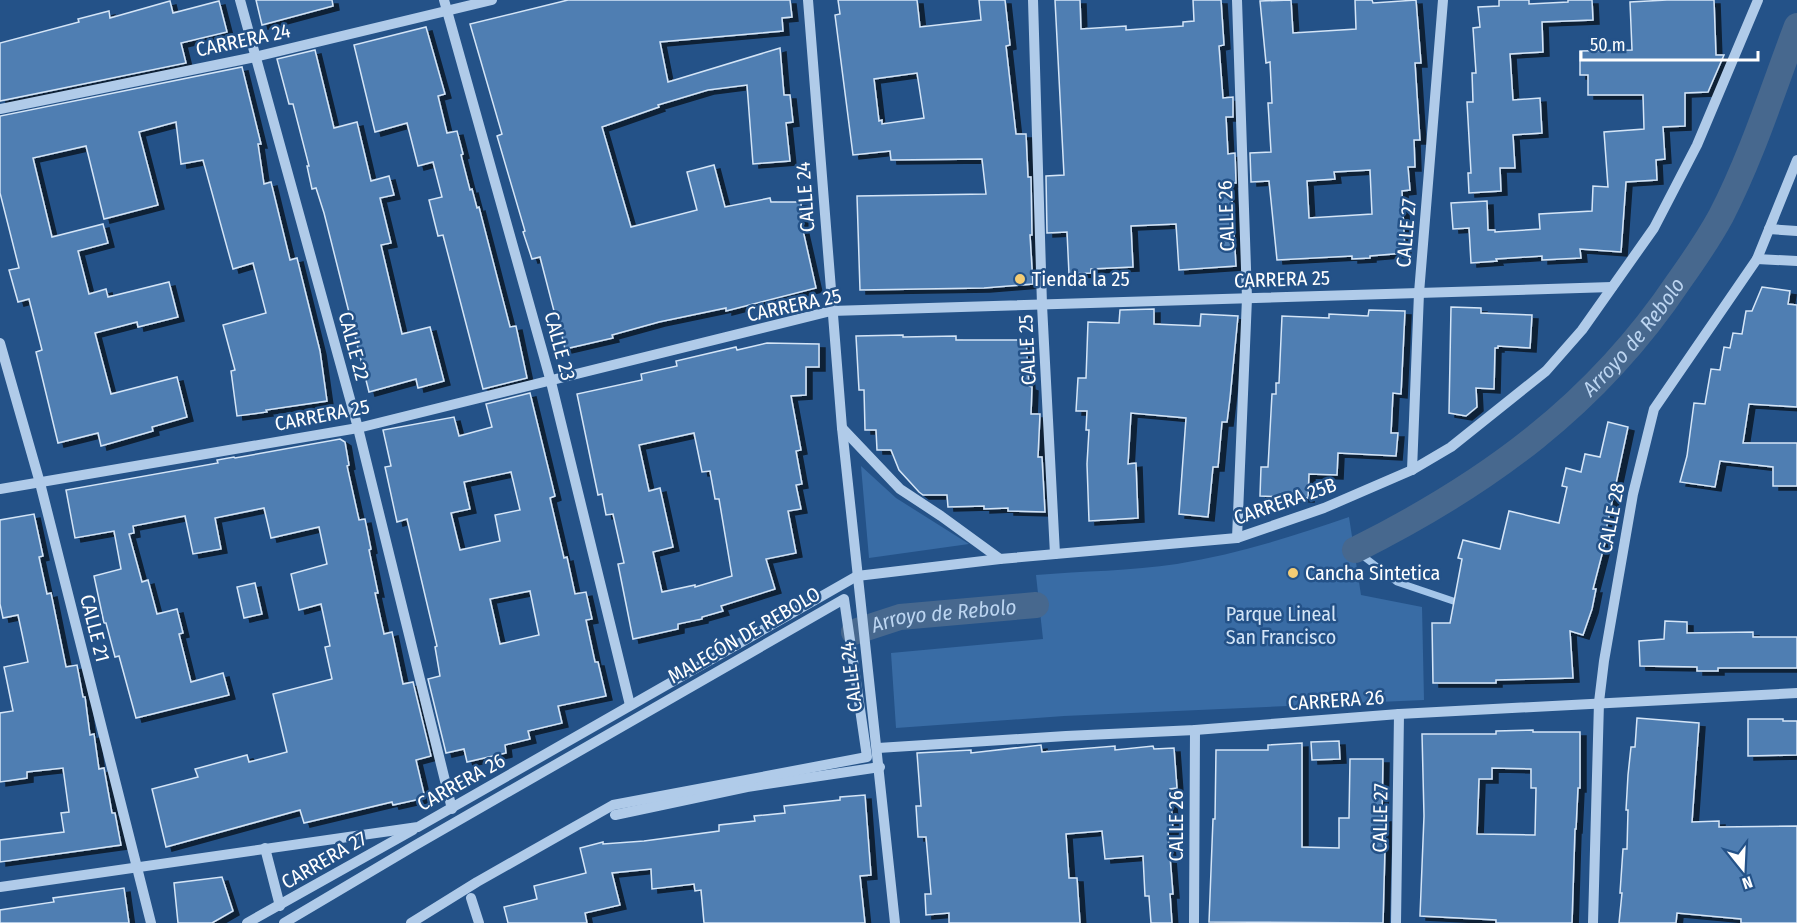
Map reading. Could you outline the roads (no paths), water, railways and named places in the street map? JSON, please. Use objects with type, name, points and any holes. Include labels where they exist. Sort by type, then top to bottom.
[{"type":"street","name":"CALLE 22","points":[[240,0],[358,428],[452,809]]},
{"type":"street","name":"CARRERA 24","points":[[0,109],[255,57],[446,5],[492,0]]},
{"type":"street","name":"CALLE 24","points":[[808,0],[842,428],[895,923]]},
{"type":"street","name":"CALLE 25","points":[[1033,0],[1042,304],[1055,554]]},
{"type":"street","name":"CALLE 26","points":[[1237,0],[1247,298],[1237,538]]},
{"type":"street","name":"CALLE 27","points":[[1412,470],[1419,293],[1443,0]]},
{"type":"street","points":[[1612,287],[1654,228],[1697,145],[1758,0]]},
{"type":"street","name":"CALLE 23","points":[[446,5],[551,382],[630,705]]},
{"type":"street","name":"CALLE 28","points":[[1593,923],[1599,702],[1633,494],[1654,409],[1757,259],[1797,160]]},
{"type":"street","points":[[1769,229],[1797,231]]},
{"type":"street","points":[[1757,259],[1797,261]]},
{"type":"street","name":"CARRERA 25","points":[[0,489],[358,428],[831,311],[1612,287]]},
{"type":"street","name":"CARRERA 25B","points":[[857,576],[1000,559],[1237,538],[1324,508],[1412,470],[1451,447],[1546,371],[1582,330],[1612,287]]},
{"type":"street","name":"CALLE 21","points":[[0,344],[40,483],[151,923]]},
{"type":"street","points":[[842,428],[900,489],[1000,559]]},
{"type":"street","name":"CARRERA 26","points":[[0,888],[418,826],[452,809],[857,576]]},
{"type":"street","name":"MALECÓN DE REBOLO","points":[[284,923],[454,822],[844,599],[867,757],[613,805],[477,882],[411,923]]},
{"type":"street","name":"CARRERA 26","points":[[878,748],[1195,730],[1599,702],[1797,693]]},
{"type":"street","name":"CALLE 27","points":[[1396,923],[1400,714]]},
{"type":"street","name":"CALLE 26","points":[[1194,923],[1195,730]]},
{"type":"street","points":[[615,815],[747,788],[880,766]]},
{"type":"street","name":"CARRERA 27","points":[[247,923],[418,826]]},
{"type":"street","points":[[265,848],[280,906]]},
{"type":"street","points":[[471,898],[479,923]]},
{"type":"waterway","name":"Arroyo de Rebolo","points":[[1355,550],[1450,498],[1494,469],[1575,403],[1612,366],[1647,325],[1696,257],[1721,216],[1752,146],[1797,26]]},
{"type":"waterway","points":[[1355,550],[1397,582],[1462,604]]},
{"type":"waterway","name":"Arroyo de Rebolo","points":[[854,632],[900,617],[1036,605]]},
{"type":"place","name":"Tienda la 25","points":[[1020,279]]},
{"type":"place","name":"Cancha Sintetica","points":[[1293,573]]},
{"type":"park label","name":"Parque Lineal San Francisco","points":[[1281,626]]}]
